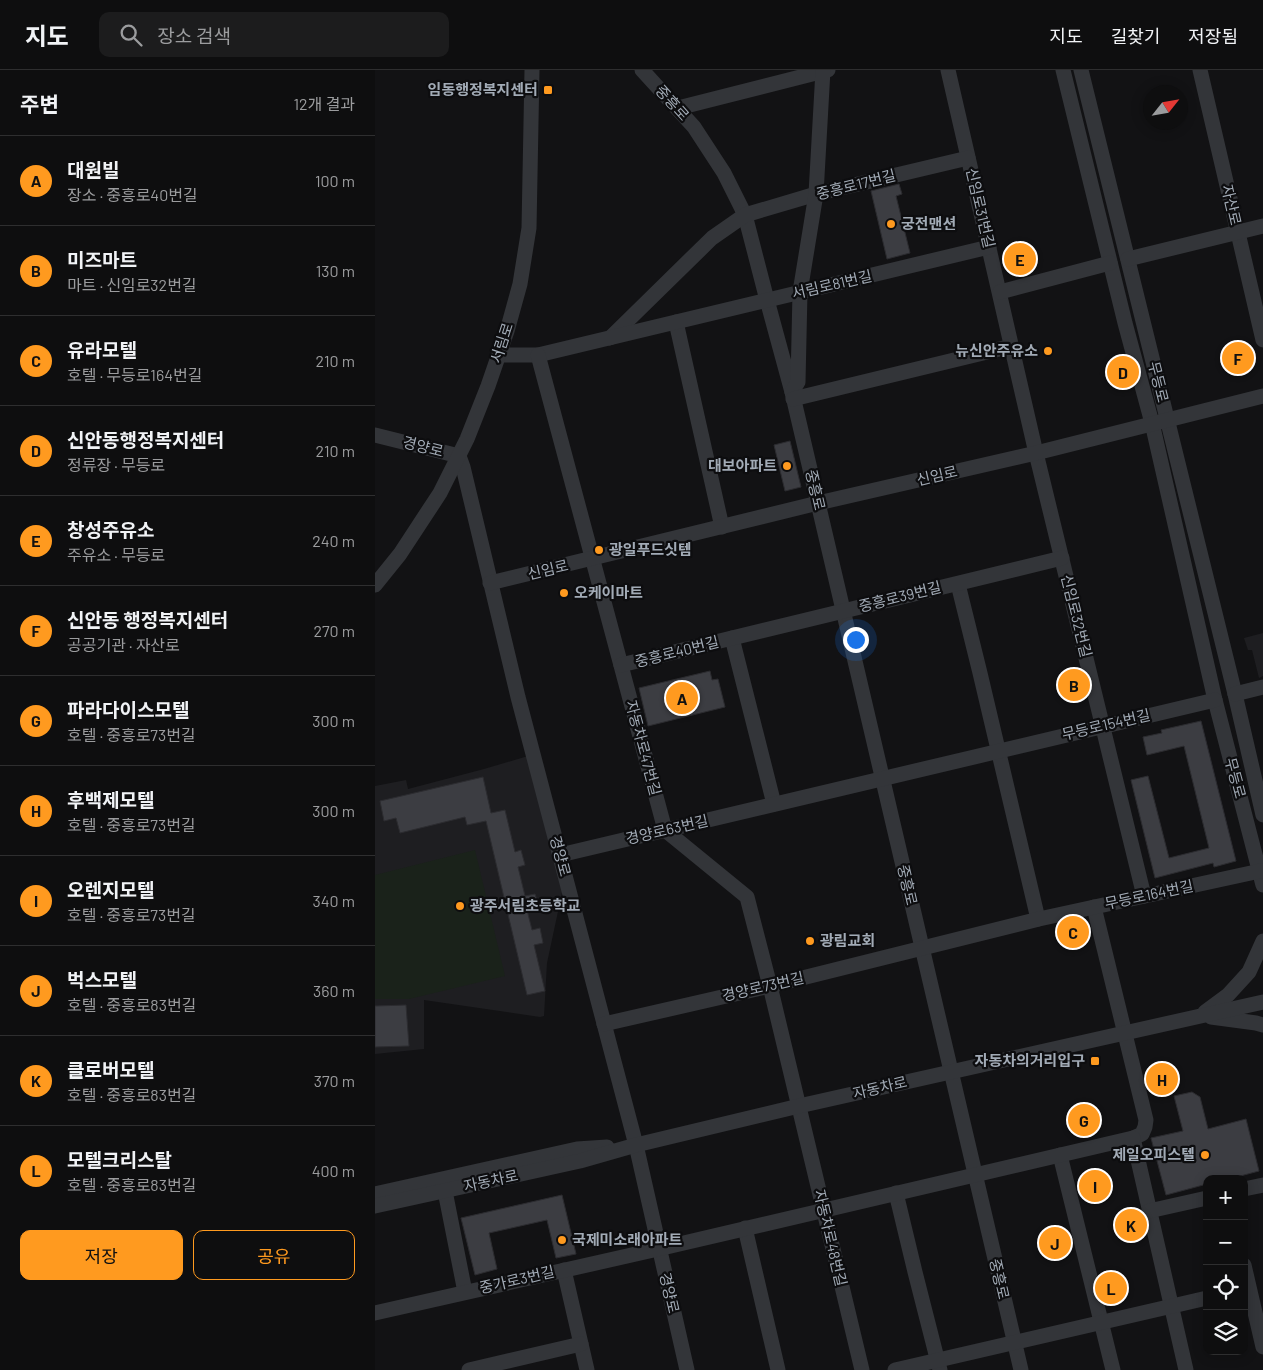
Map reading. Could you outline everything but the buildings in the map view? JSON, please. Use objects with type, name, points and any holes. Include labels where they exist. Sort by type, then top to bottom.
[{"type":"street","name":"서림로","points":[[375,585],[400,554],[441,493],[459,456],[499,355],[520,284],[529,228],[532,70]]},
{"type":"street","name":"중흥로","points":[[643,70],[694,127],[724,172],[745,215],[793,396],[1021,1370]]},
{"type":"street","points":[[677,108],[825,70],[816,194],[800,292],[798,382],[793,396]]},
{"type":"street","name":"신임로31번길","points":[[948,70],[1036,453]]},
{"type":"street","name":"무등로","points":[[1063,70],[1125,323],[1152,423],[1215,700],[1261,878]]},
{"type":"street","name":"무등로","points":[[1081,70],[1235,694],[1263,815]]},
{"type":"street","name":"자산로","points":[[1200,70],[1263,340]]},
{"type":"street","name":"중흥로17번길","points":[[745,215],[816,194],[969,158]]},
{"type":"street","points":[[610,338],[712,238],[745,215]]},
{"type":"street","points":[[1128,259],[1263,226]]},
{"type":"street","name":"서림로81번길","points":[[499,355],[538,355],[989,247]]},
{"type":"street","points":[[1000,292],[1111,263]]},
{"type":"street","points":[[676,322],[722,527]]},
{"type":"street","points":[[793,396],[898,374],[1012,346]]},
{"type":"street","name":"자동차로47번길","points":[[538,355],[665,830]]},
{"type":"street","name":"신임로","points":[[490,583],[818,503],[1036,453],[1263,396]]},
{"type":"street","name":"경양로","points":[[375,436],[459,456],[463,467],[517,697],[636,1145],[658,1249],[687,1370]]},
{"type":"street","name":"신임로32번길","points":[[1036,453],[1144,896]]},
{"type":"street","name":"중흥로39번길","points":[[843,611],[1062,558]]},
{"type":"street","name":"중흥로39번길","points":[[958,584],[998,750]]},
{"type":"street","name":"중흥로40번길","points":[[621,665],[843,611]]},
{"type":"street","name":"중흥로40번길","points":[[732,638],[774,804]]},
{"type":"street","points":[[1235,694],[1263,687]]},
{"type":"street","name":"무등로154번길","points":[[882,778],[1215,700]]},
{"type":"street","points":[[998,750],[1038,919]]},
{"type":"street","name":"경양로63번길","points":[[560,855],[882,778]]},
{"type":"street","points":[[665,830],[747,897],[799,1106]]},
{"type":"street","name":"무등로164번길","points":[[922,947],[1144,896],[1261,878]]},
{"type":"street","points":[[1094,907],[1146,1120],[1142,1134],[1133,1138],[1186,1370]]},
{"type":"street","points":[[1199,1016],[1228,995],[1249,972],[1263,941]]},
{"type":"street","name":"경양로73번길","points":[[604,1024],[770,986],[922,947]]},
{"type":"street","name":"자동차로","points":[[375,1206],[580,1161],[636,1145],[799,1106],[1263,1002]]},
{"type":"street","points":[[1199,1016],[1256,1022],[1263,1025]]},
{"type":"street","name":"자동차로48번길","points":[[799,1106],[862,1370]]},
{"type":"street","name":"중가로3번길","points":[[375,1313],[1133,1138]]},
{"type":"street","name":"자동차로","points":[[375,1194],[577,1148],[636,1145]]},
{"type":"street","points":[[1060,1155],[1113,1370]]},
{"type":"street","points":[[1248,1188],[1263,1185]]},
{"type":"street","points":[[445,1191],[465,1292]]},
{"type":"street","points":[[896,1192],[939,1365]]},
{"type":"street","points":[[1149,1212],[1203,1199]]},
{"type":"street","points":[[745,1228],[778,1370]]},
{"type":"street","points":[[564,1270],[587,1370]]},
{"type":"street","points":[[1248,1293],[1263,1347]]},
{"type":"street","points":[[895,1370],[939,1365],[1014,1342],[1203,1299]]},
{"type":"street","points":[[469,1370],[581,1344]]},
{"type":"shaded area","points":[[1263,633],[1263,676],[1259,678],[1252,650],[1248,650],[1244,638]]},
{"type":"shaded area","points":[[528,756],[563,888],[547,963],[544,1016],[540,1017],[424,1000],[424,1049],[375,1054],[375,786],[406,780],[408,789]]},
{"type":"shaded area","points":[[475,850],[505,976],[409,999],[375,999],[375,875]]},
{"type":"place","name":"임동행정복지센터","points":[[548,90]]},
{"type":"place","name":"궁전맨션","points":[[891,224]]},
{"type":"place","name":"창성주유소","points":[[1020,259]]},
{"type":"place","name":"뉴신안주유소","points":[[1048,351]]},
{"type":"place","name":"신안동 행정복지센터","points":[[1238,358]]},
{"type":"place","name":"신안동행정복지센터","points":[[1123,372]]},
{"type":"place","name":"대보아파트","points":[[787,466]]},
{"type":"place","name":"광일푸드싯템","points":[[599,550]]},
{"type":"place","name":"오케이마트","points":[[564,593]]},
{"type":"place","name":"미즈마트","points":[[1074,685]]},
{"type":"place","name":"대원빌","points":[[682,698]]},
{"type":"place","name":"광주서림초등학교","points":[[460,906]]},
{"type":"place","name":"유라모텔","points":[[1073,932]]},
{"type":"place","name":"광림교회","points":[[810,941]]},
{"type":"place","name":"자동차의거리입구","points":[[1095,1061]]},
{"type":"place","name":"후백제모텔","points":[[1162,1079]]},
{"type":"place","name":"파라다이스모텔","points":[[1084,1120]]},
{"type":"place","name":"제일오피스텔","points":[[1205,1155]]},
{"type":"place","name":"오렌지모텔","points":[[1095,1186]]},
{"type":"place","name":"클로버모텔","points":[[1131,1225]]},
{"type":"place","name":"국제미소래아파트","points":[[562,1240]]},
{"type":"place","name":"벅스모텔","points":[[1055,1243]]},
{"type":"place","name":"모텔크리스탈","points":[[1111,1288]]}]
